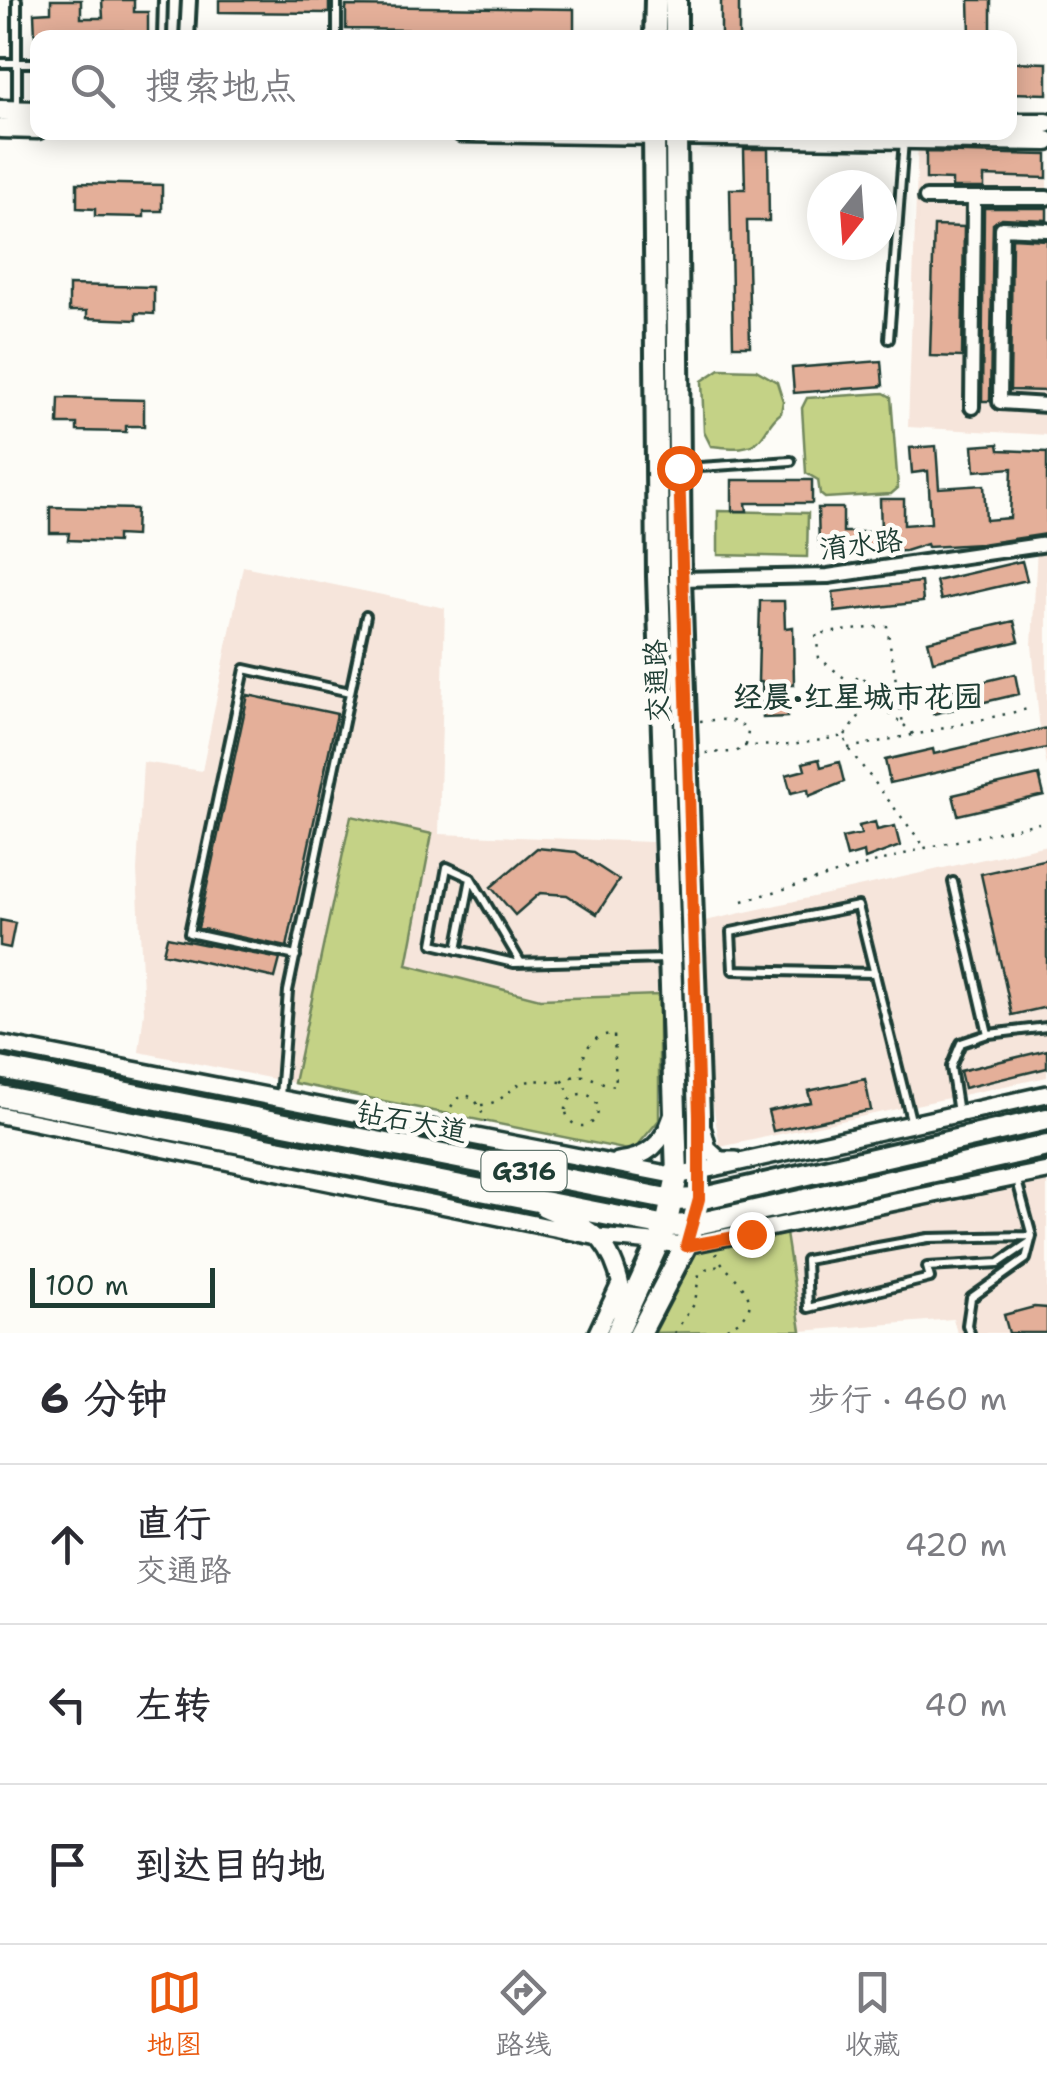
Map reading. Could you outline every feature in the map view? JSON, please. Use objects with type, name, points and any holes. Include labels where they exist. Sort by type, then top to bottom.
[{"type":"main road","points":[[655,30],[656,0]]},
{"type":"main road","points":[[676,0],[676,30]]},
{"type":"main road","points":[[1017,123],[1047,123]]},
{"type":"main road","points":[[0,128],[30,128]]},
{"type":"main road","name":"交通路","points":[[610,1332],[663,1236],[677,1176],[658,576],[654,140]]},
{"type":"main road","name":"交通路","points":[[640,1333],[689,1236],[699,1199],[680,579],[676,140]]},
{"type":"main road","points":[[976,140],[1047,141]]},
{"type":"main road","name":"钻石大道","points":[[0,1068],[672,1200],[699,1199],[1047,1119]]},
{"type":"main road","name":"钻石大道","points":[[0,1096],[165,1139],[526,1201],[663,1236],[689,1236],[1047,1146]]},
{"type":"street","points":[[187,30],[189,0]]},
{"type":"street","points":[[926,198],[1047,198]]},
{"type":"street","points":[[972,407],[974,198]]},
{"type":"street","points":[[1047,230],[1002,228],[1000,402],[1047,405]]},
{"type":"street","name":"淯水路","points":[[680,579],[828,576],[1047,544]]},
{"type":"street","points":[[0,1044],[677,1176],[1047,1094]]},
{"type":"street","points":[[74,1082],[78,1059]]},
{"type":"street","points":[[275,1122],[280,1098]]},
{"type":"street","points":[[600,1161],[624,1161],[646,1154],[664,1138],[677,1102]]},
{"type":"street","points":[[0,1115],[165,1139],[598,1237],[663,1236]]},
{"type":"street","points":[[699,1116],[708,1149],[720,1160],[760,1159]]},
{"type":"street","points":[[935,1120],[941,1144]]},
{"type":"street","points":[[1012,1154],[1016,1177]]},
{"type":"street","points":[[658,1294],[678,1277],[696,1252],[719,1244],[1047,1171]]},
{"type":"street","points":[[526,1201],[585,1227],[598,1237],[617,1272],[624,1302],[610,1332]]},
{"type":"street","points":[[689,1236],[751,1234]]},
{"type":"lane","points":[[9,110],[17,63],[18,0]]},
{"type":"lane","points":[[162,30],[163,0]]},
{"type":"lane","points":[[337,0],[337,30]]},
{"type":"lane","points":[[0,63],[30,62]]},
{"type":"lane","points":[[889,339],[904,140]]},
{"type":"lane","points":[[679,468],[790,461]]},
{"type":"lane","points":[[280,1098],[288,992],[366,616]]},
{"type":"lane","points":[[296,956],[189,933],[244,669],[350,692]]},
{"type":"lane","points":[[521,963],[471,878],[447,867],[433,944],[521,963],[672,959]]},
{"type":"lane","points":[[457,950],[471,878]]},
{"type":"lane","points":[[953,882],[988,1034]]},
{"type":"lane","points":[[875,973],[733,970],[731,932],[858,906],[875,973],[912,1125]]},
{"type":"lane","points":[[958,1114],[950,1067],[961,1042],[988,1034],[1047,1027]]},
{"type":"lane","points":[[970,1333],[967,1325],[971,1298],[1026,1259],[1031,1239],[1016,1177]]},
{"type":"lane","points":[[928,1238],[1031,1239],[999,1263],[927,1267],[930,1278],[808,1308],[806,1260],[928,1238]]},
{"type":"path","points":[[852,684],[819,658],[816,634],[887,626],[903,724]]},
{"type":"path","points":[[686,753],[736,752],[744,746],[844,736],[862,713],[879,690],[858,675],[842,699],[862,713]]},
{"type":"path","points":[[871,700],[914,734]]},
{"type":"path","points":[[848,748],[1028,709]]},
{"type":"path","points":[[685,722],[740,722],[748,732],[744,746]]},
{"type":"path","points":[[844,736],[848,748],[926,848]]},
{"type":"path","points":[[742,901],[926,848],[1039,822]]},
{"type":"path","points":[[481,1104],[494,1104],[520,1084],[562,1082],[574,1075],[616,1086],[614,1034],[606,1034],[588,1046],[582,1057],[582,1076]]},
{"type":"path","points":[[562,1082],[573,1096]]},
{"type":"path","points":[[590,1095],[598,1102],[598,1112],[592,1121],[570,1124],[565,1112],[573,1096],[590,1095]]},
{"type":"path","points":[[441,1130],[456,1100],[466,1096],[481,1104],[488,1139]]},
{"type":"path","points":[[719,1244],[716,1255],[745,1288],[750,1301],[748,1312],[721,1333]]},
{"type":"path","points":[[674,1333],[695,1304],[699,1274],[723,1266]]},
{"type":"path","points":[[743,1301],[750,1301]]},
{"type":"shaded area","points":[[918,140],[1047,141],[1047,435],[908,427]]},
{"type":"shaded area","points":[[1047,544],[1047,767],[1032,645],[1037,546]]},
{"type":"shaded area","points":[[243,566],[445,608],[439,834],[652,842],[659,995],[540,999],[407,965],[432,834],[294,1083],[139,1052],[144,1012],[137,871],[143,762],[202,771]]},
{"type":"shaded area","points":[[1047,845],[1047,1077],[720,1147],[710,1088],[705,921]]},
{"type":"shaded area","points":[[1047,1171],[1047,1333],[957,1333],[953,1319],[801,1331],[785,1227]]},
{"type":"green space","points":[[720,369],[756,370],[777,382],[783,401],[781,413],[760,439],[749,446],[711,446],[704,432],[702,381]]},
{"type":"green space","points":[[884,393],[891,397],[898,488],[891,494],[825,498],[820,494],[818,480],[806,473],[802,408],[807,398]]},
{"type":"green space","points":[[718,511],[808,513],[807,557],[718,555]]},
{"type":"green space","points":[[351,816],[432,834],[407,965],[540,999],[659,995],[659,1120],[633,1151],[294,1083]]},
{"type":"green space","points":[[785,1227],[801,1331],[640,1333],[696,1252]]},
{"type":"building","points":[[51,0],[81,0],[81,18],[103,18],[102,0],[134,0],[134,12],[148,12],[148,30],[35,30],[34,13],[51,12]]},
{"type":"building","points":[[219,0],[329,0],[329,13],[219,12]]},
{"type":"building","points":[[721,0],[739,0],[739,30],[721,30]]},
{"type":"building","points":[[969,0],[991,0],[991,30],[970,30]]},
{"type":"building","points":[[346,6],[574,9],[574,30],[346,29]]},
{"type":"building","points":[[1017,62],[1047,63],[1047,94],[1017,93]]},
{"type":"building","points":[[744,149],[768,149],[769,221],[747,221],[750,346],[733,346],[730,189],[745,189]]},
{"type":"building","points":[[926,152],[1047,155],[1047,178],[984,176],[984,188],[952,188],[952,180],[926,179]]},
{"type":"building","points":[[77,183],[162,185],[162,211],[144,211],[144,217],[95,216],[95,209],[77,208]]},
{"type":"building","points":[[984,208],[1047,208],[1047,220],[1002,218],[993,224],[990,401],[982,401]]},
{"type":"building","points":[[934,226],[964,227],[962,357],[930,356]]},
{"type":"building","points":[[1012,238],[1047,240],[1047,391],[1010,390]]},
{"type":"building","points":[[69,285],[154,287],[154,314],[136,313],[136,320],[87,318],[87,311],[69,311]]},
{"type":"building","points":[[881,361],[883,386],[794,393],[792,368]]},
{"type":"building","points":[[59,398],[144,400],[144,426],[126,426],[126,432],[77,431],[77,424],[58,424]]},
{"type":"building","points":[[998,444],[999,450],[1047,452],[1047,534],[981,544],[927,544],[905,551],[819,547],[818,508],[843,508],[843,532],[881,532],[880,499],[904,499],[904,525],[931,523],[928,471],[912,473],[910,448],[936,446],[939,488],[984,485],[986,520],[1010,518],[1012,468],[975,471],[973,446]]},
{"type":"building","points":[[732,480],[812,480],[812,503],[746,503],[747,511],[732,511]]},
{"type":"building","points":[[50,507],[136,509],[135,536],[117,535],[117,542],[68,540],[69,533],[50,533]]},
{"type":"building","points":[[1022,561],[1027,580],[941,600],[936,581]]},
{"type":"building","points":[[921,582],[923,602],[835,612],[833,592]]},
{"type":"building","points":[[760,601],[784,601],[785,628],[793,627],[794,685],[787,685],[787,717],[763,718],[762,682],[758,682]]},
{"type":"building","points":[[1014,621],[1019,641],[933,661],[928,641]]},
{"type":"building","points":[[1015,674],[1019,694],[933,714],[928,695]]},
{"type":"building","points":[[248,695],[337,714],[287,947],[198,928]]},
{"type":"building","points":[[1047,728],[1047,748],[890,783],[885,760],[933,749],[934,754]]},
{"type":"building","points":[[819,759],[821,767],[839,762],[844,782],[809,796],[808,789],[791,793],[786,775],[805,770],[803,763]]},
{"type":"building","points":[[1039,775],[1044,795],[958,815],[953,795]]},
{"type":"building","points":[[875,822],[877,830],[895,826],[900,846],[865,859],[864,852],[847,857],[842,838],[861,834],[859,826]]},
{"type":"building","points":[[537,848],[576,852],[619,880],[597,914],[567,895],[540,893],[515,915],[491,887]]},
{"type":"building","points":[[1047,859],[1047,1007],[1012,1015],[981,874]]},
{"type":"building","points":[[0,920],[15,923],[10,948],[0,946]]},
{"type":"building","points":[[167,937],[280,959],[275,978],[163,953]]},
{"type":"building","points":[[1047,1050],[1047,1068],[964,1088],[960,1071]]},
{"type":"building","points":[[865,1079],[871,1110],[773,1131],[768,1111],[811,1102],[808,1091]]},
{"type":"building","points":[[1034,1307],[1047,1308],[1047,1333],[1009,1333],[1004,1315]]},
{"type":"district","name":"经晨·红星城市花园","points":[[858,696]]},
{"type":"route","points":[[679,468],[699,1116],[699,1199],[686,1246],[751,1234]]}]
